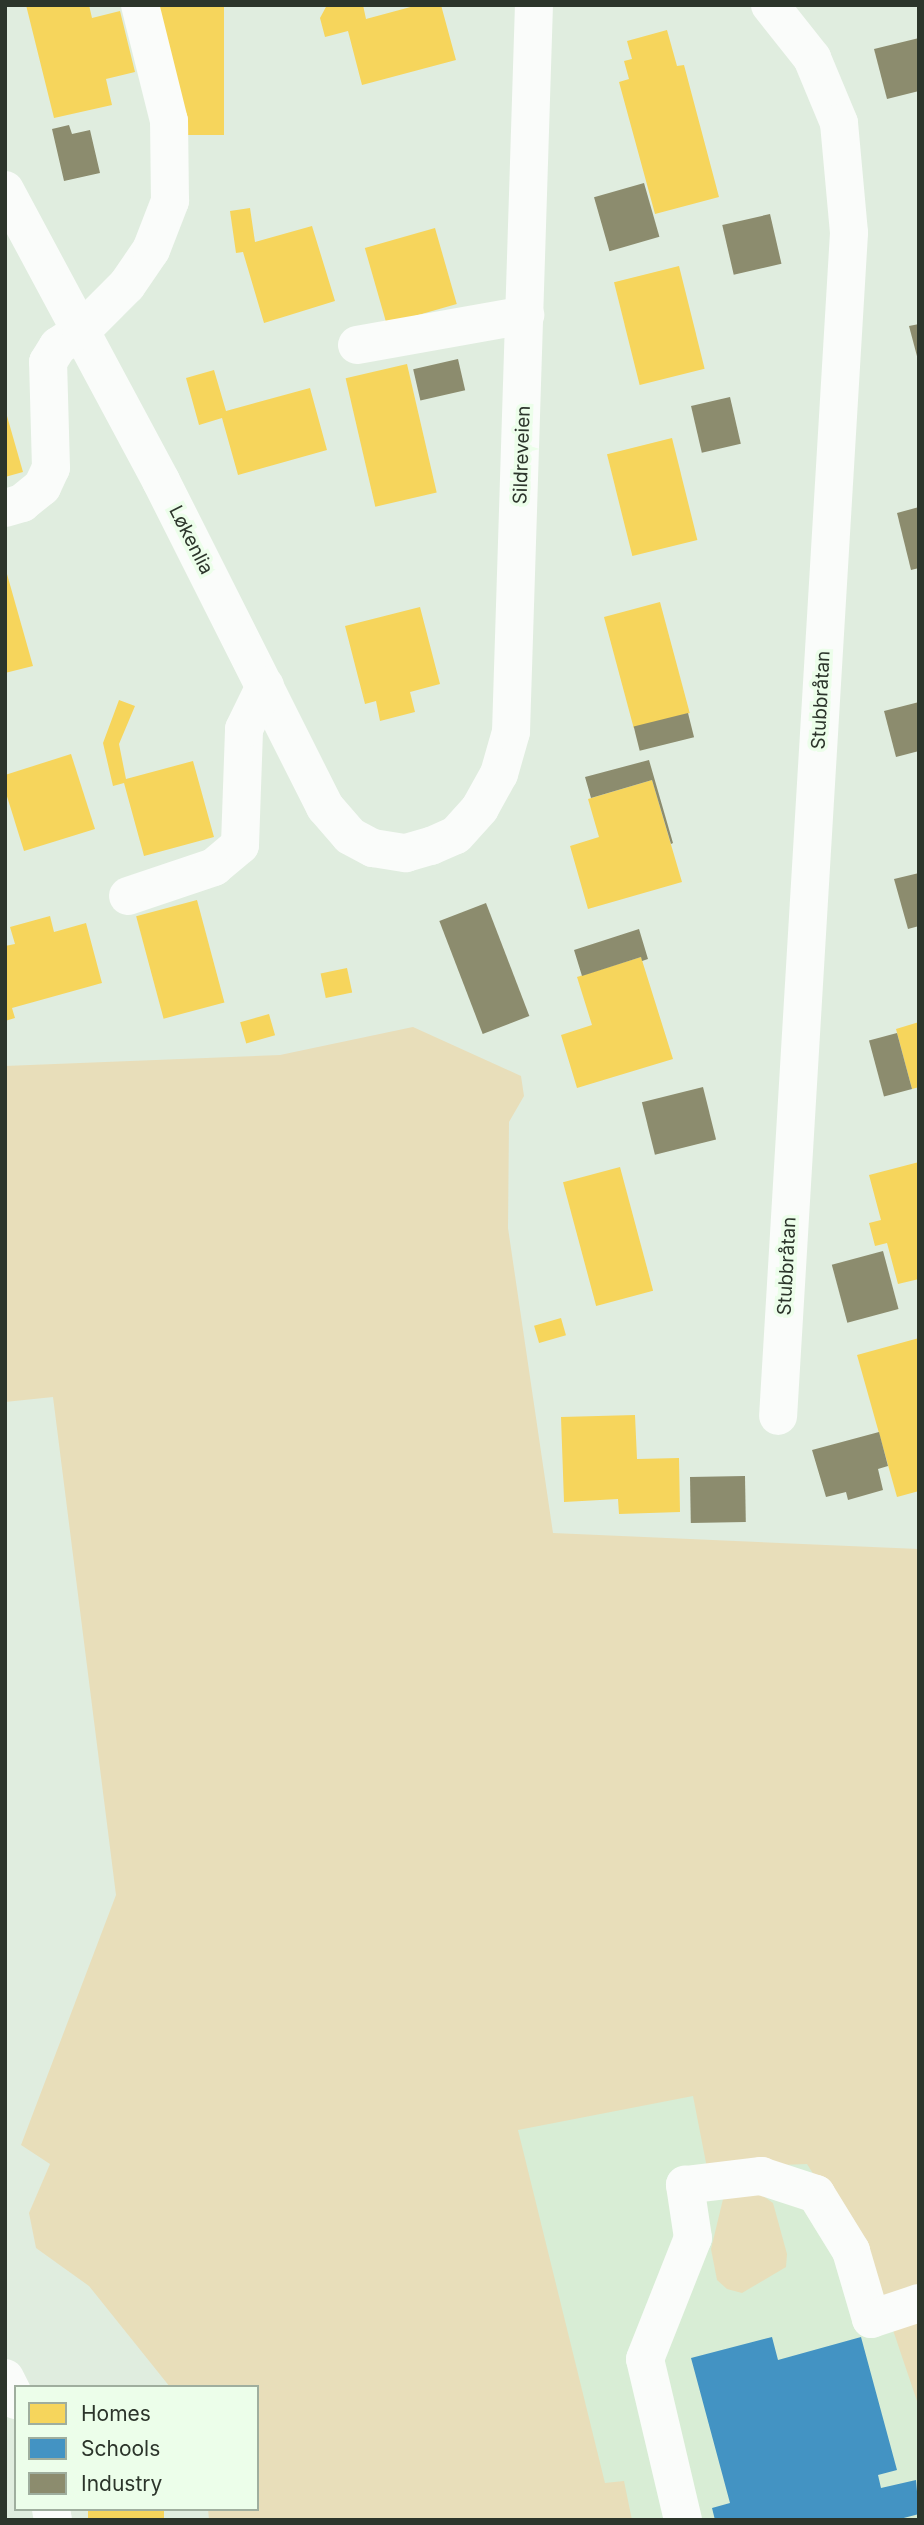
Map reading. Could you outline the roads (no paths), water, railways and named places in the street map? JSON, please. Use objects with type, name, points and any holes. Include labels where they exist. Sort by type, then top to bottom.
[{"type":"street","points":[[5,508],[22,503],[42,487],[51,468],[48,362],[58,346],[81,331],[127,285],[151,250],[170,201],[169,121],[141,5]]},
{"type":"street","name":"Sildreveien","points":[[406,853],[456,835],[480,808],[499,774],[511,732],[534,5]]},
{"type":"street","name":"Stubbråtan","points":[[770,5],[813,58],[839,123],[849,233],[778,1416]]},
{"type":"street","name":"Løkenlia","points":[[5,190],[81,331],[325,807],[350,836],[373,848],[406,853]]},
{"type":"street","points":[[357,345],[525,315]]},
{"type":"street","points":[[128,896],[214,867],[240,845],[244,729],[265,686]]},
{"type":"street","points":[[683,2520],[645,2359],[693,2238],[685,2185],[761,2176],[816,2194],[851,2251],[871,2319],[919,2303]]},
{"type":"street","points":[[5,2378],[14,2395]]}]
